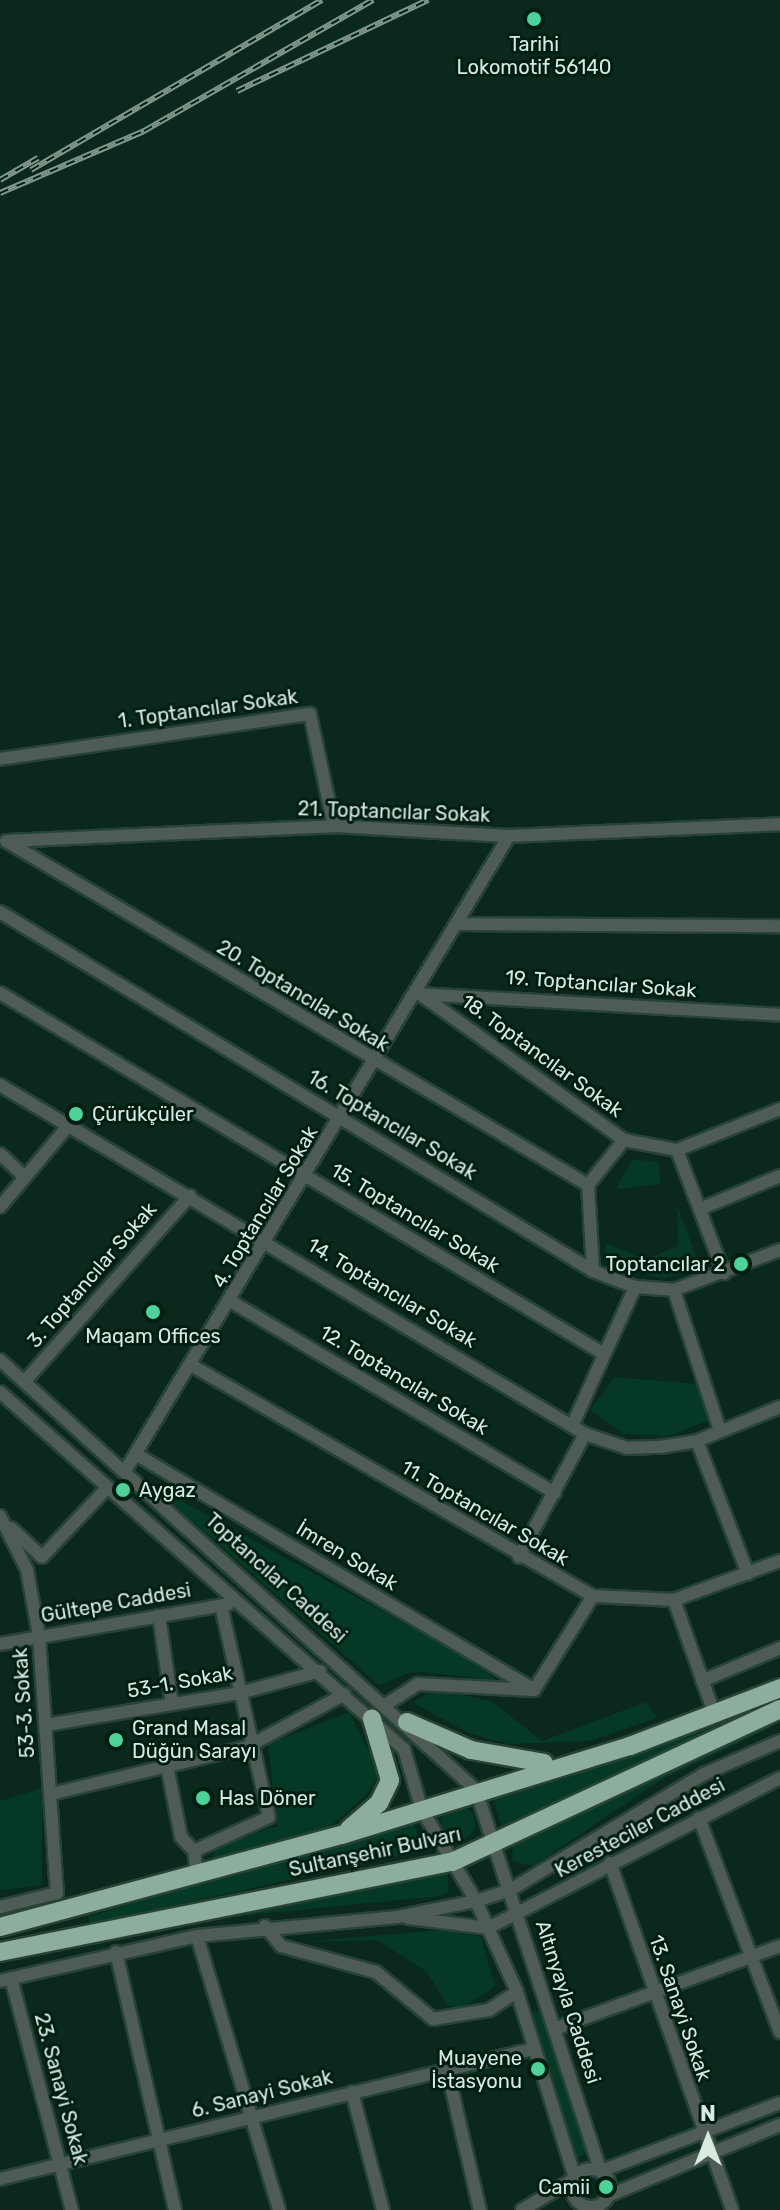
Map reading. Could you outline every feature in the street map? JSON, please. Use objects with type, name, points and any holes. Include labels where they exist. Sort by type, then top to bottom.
[{"type":"highway","name":"Sultanşehir Bulvarı","points":[[0,1927],[342,1835],[476,1790],[582,1760],[780,1688]]},
{"type":"highway","name":"Sultanşehir Bulvarı","points":[[0,1952],[452,1862],[496,1846],[645,1767],[780,1709]]},
{"type":"highway","points":[[342,1835],[379,1803],[390,1780],[372,1719]]},
{"type":"highway","points":[[407,1722],[524,1765],[582,1760]]},
{"type":"street","name":"1. Toptancılar Sokak","points":[[0,759],[310,714],[334,826]]},
{"type":"street","name":"21. Toptancılar Sokak","points":[[3,839],[334,826],[509,836],[780,824]]},
{"type":"street","name":"4. Toptancılar Sokak","points":[[125,1471],[139,1456],[191,1365],[270,1242],[342,1117],[420,994],[509,836]]},
{"type":"street","name":"20. Toptancılar Sokak","points":[[3,839],[376,1064],[588,1185]]},
{"type":"street","name":"16. Toptancılar Sokak","points":[[0,912],[593,1271],[635,1287],[674,1290],[780,1250]]},
{"type":"street","points":[[458,924],[780,926]]},
{"type":"street","name":"15. Toptancılar Sokak","points":[[0,993],[604,1354]]},
{"type":"street","name":"19. Toptancılar Sokak","points":[[420,994],[780,1015]]},
{"type":"street","name":"18. Toptancılar Sokak","points":[[420,994],[624,1140],[677,1150]]},
{"type":"street","name":"14. Toptancılar Sokak","points":[[0,1085],[270,1242],[585,1434],[627,1448],[697,1441],[780,1407]]},
{"type":"street","points":[[724,1273],[702,1208],[677,1150],[780,1109]]},
{"type":"street","points":[[0,1207],[68,1126]]},
{"type":"street","points":[[593,1271],[588,1185],[624,1140]]},
{"type":"street","points":[[0,1154],[25,1177]]},
{"type":"street","points":[[702,1208],[780,1176]]},
{"type":"street","name":"3. Toptancılar Sokak","points":[[25,1381],[190,1196]]},
{"type":"street","points":[[572,1426],[635,1287]]},
{"type":"street","points":[[674,1290],[720,1431]]},
{"type":"street","name":"12. Toptancılar Sokak","points":[[232,1302],[555,1493]]},
{"type":"street","name":"Toptancılar Caddesi","points":[[0,1360],[407,1722],[476,1790],[496,1846]]},
{"type":"street","name":"11. Toptancılar Sokak","points":[[191,1365],[519,1557],[593,1596],[674,1600],[780,1561]]},
{"type":"street","name":"Toptancılar Caddesi","points":[[0,1392],[238,1603],[320,1671],[404,1749],[422,1810],[452,1862]]},
{"type":"street","points":[[519,1557],[585,1434]]},
{"type":"street","points":[[697,1441],[748,1574]]},
{"type":"street","name":"İmren Sokak","points":[[139,1456],[534,1690]]},
{"type":"street","points":[[2,1522],[42,1557],[107,1488]]},
{"type":"street","name":"53-3. Sokak","points":[[0,1907],[57,1893],[39,1636],[27,1570],[2,1522]]},
{"type":"street","points":[[387,1704],[418,1684],[534,1690],[593,1596]]},
{"type":"street","points":[[674,1600],[714,1713]]},
{"type":"street","name":"Gültepe Caddesi","points":[[0,1644],[238,1603]]},
{"type":"street","points":[[194,1851],[269,1817],[221,1606]]},
{"type":"street","points":[[159,1616],[172,1704]]},
{"type":"street","points":[[702,1681],[780,1648]]},
{"type":"street","name":"53-1. Sokak","points":[[46,1725],[240,1693],[320,1671]]},
{"type":"street","points":[[51,1794],[254,1744],[345,1694]]},
{"type":"street","points":[[6,1980],[116,1952],[197,1936],[265,1926],[397,1917],[476,1901],[510,1890],[704,1774],[780,1741]]},
{"type":"street","points":[[167,1766],[181,1837],[194,1851],[197,1874]]},
{"type":"street","name":"Keresteciler Caddesi","points":[[488,1928],[520,1915],[610,1863],[780,1778]]},
{"type":"street","points":[[699,1818],[780,2032]]},
{"type":"street","name":"Altınyayla Caddesi","points":[[496,1846],[557,2028],[610,2201]]},
{"type":"street","points":[[452,1862],[476,1901],[517,1992],[574,2179],[574,2196],[584,2208],[610,2201],[709,2152],[780,2125]]},
{"type":"street","name":"13. Sanayi Sokak","points":[[610,1863],[652,1993],[732,2210]]},
{"type":"street","points":[[397,1917],[488,1928]]},
{"type":"street","points":[[265,1926],[281,1946],[376,1972],[409,1991],[433,2019],[489,2010],[517,1992]]},
{"type":"street","points":[[197,1936],[279,2210]]},
{"type":"street","points":[[557,2028],[780,1946]]},
{"type":"street","points":[[116,1952],[175,2210]]},
{"type":"street","name":"23. Sanayi Sokak","points":[[6,1980],[72,2210]]},
{"type":"street","name":"6. Sanayi Sokak","points":[[0,2179],[352,2092],[448,2073],[533,2049]]},
{"type":"street","points":[[448,2073],[480,2210]]},
{"type":"street","points":[[352,2092],[383,2210]]},
{"type":"street","points":[[522,2210],[574,2179],[703,2134],[780,2103]]},
{"type":"green space","points":[[632,1159],[658,1162],[661,1184],[616,1189]]},
{"type":"green space","points":[[677,1205],[700,1268],[663,1279],[607,1264],[606,1244],[646,1259],[678,1246]]},
{"type":"green space","points":[[615,1377],[696,1384],[712,1419],[668,1436],[624,1434],[590,1410]]},
{"type":"green space","points":[[149,1483],[453,1650],[497,1680],[414,1671],[379,1685]]},
{"type":"green space","points":[[433,1689],[491,1701],[542,1741],[646,1702],[657,1718],[589,1741],[509,1744],[471,1734],[413,1703]]},
{"type":"green space","points":[[780,1693],[780,1700],[501,1826],[491,1790]]},
{"type":"green space","points":[[349,1712],[380,1773],[367,1794],[331,1826],[211,1859],[219,1846],[277,1826],[268,1744]]},
{"type":"green space","points":[[768,1720],[770,1728],[661,1780],[533,1866],[512,1861],[513,1839]]},
{"type":"green space","points":[[42,1788],[42,1885],[0,1890],[0,1801]]},
{"type":"green space","points":[[458,1806],[470,1811],[475,1823],[470,1835],[458,1840],[446,1835],[441,1823],[446,1811]]},
{"type":"green space","points":[[412,1818],[424,1850],[90,1924],[88,1917]]},
{"type":"green space","points":[[447,1870],[449,1891],[440,1896],[210,1919],[64,1946]]},
{"type":"green space","points":[[442,1930],[481,1937],[495,1986],[461,2009],[447,2005],[427,1972],[377,1940],[301,1942]]},
{"type":"green space","points":[[540,2010],[590,2152],[570,2161],[529,2014]]},
{"type":"railway","points":[[31,170],[322,0]]},
{"type":"railway","points":[[0,193],[144,131],[373,0]]},
{"type":"railway","points":[[237,91],[428,0]]},
{"type":"railway","points":[[0,180],[38,158]]},
{"type":"place","name":"Tarihi Lokomotif 56140","points":[[534,19]]},
{"type":"place","name":"Çürükçüler","points":[[76,1114]]},
{"type":"place","name":"Toptancılar 2","points":[[741,1264]]},
{"type":"place","name":"Maqam Offices","points":[[153,1312]]},
{"type":"place","name":"Aygaz","points":[[123,1490]]},
{"type":"place","name":"Grand Masal Düğün Sarayı","points":[[116,1740]]},
{"type":"place","name":"Has Döner","points":[[203,1798]]},
{"type":"place","name":"Muayene İstasyonu","points":[[538,2069]]},
{"type":"place","name":"Camii","points":[[606,2187]]}]
